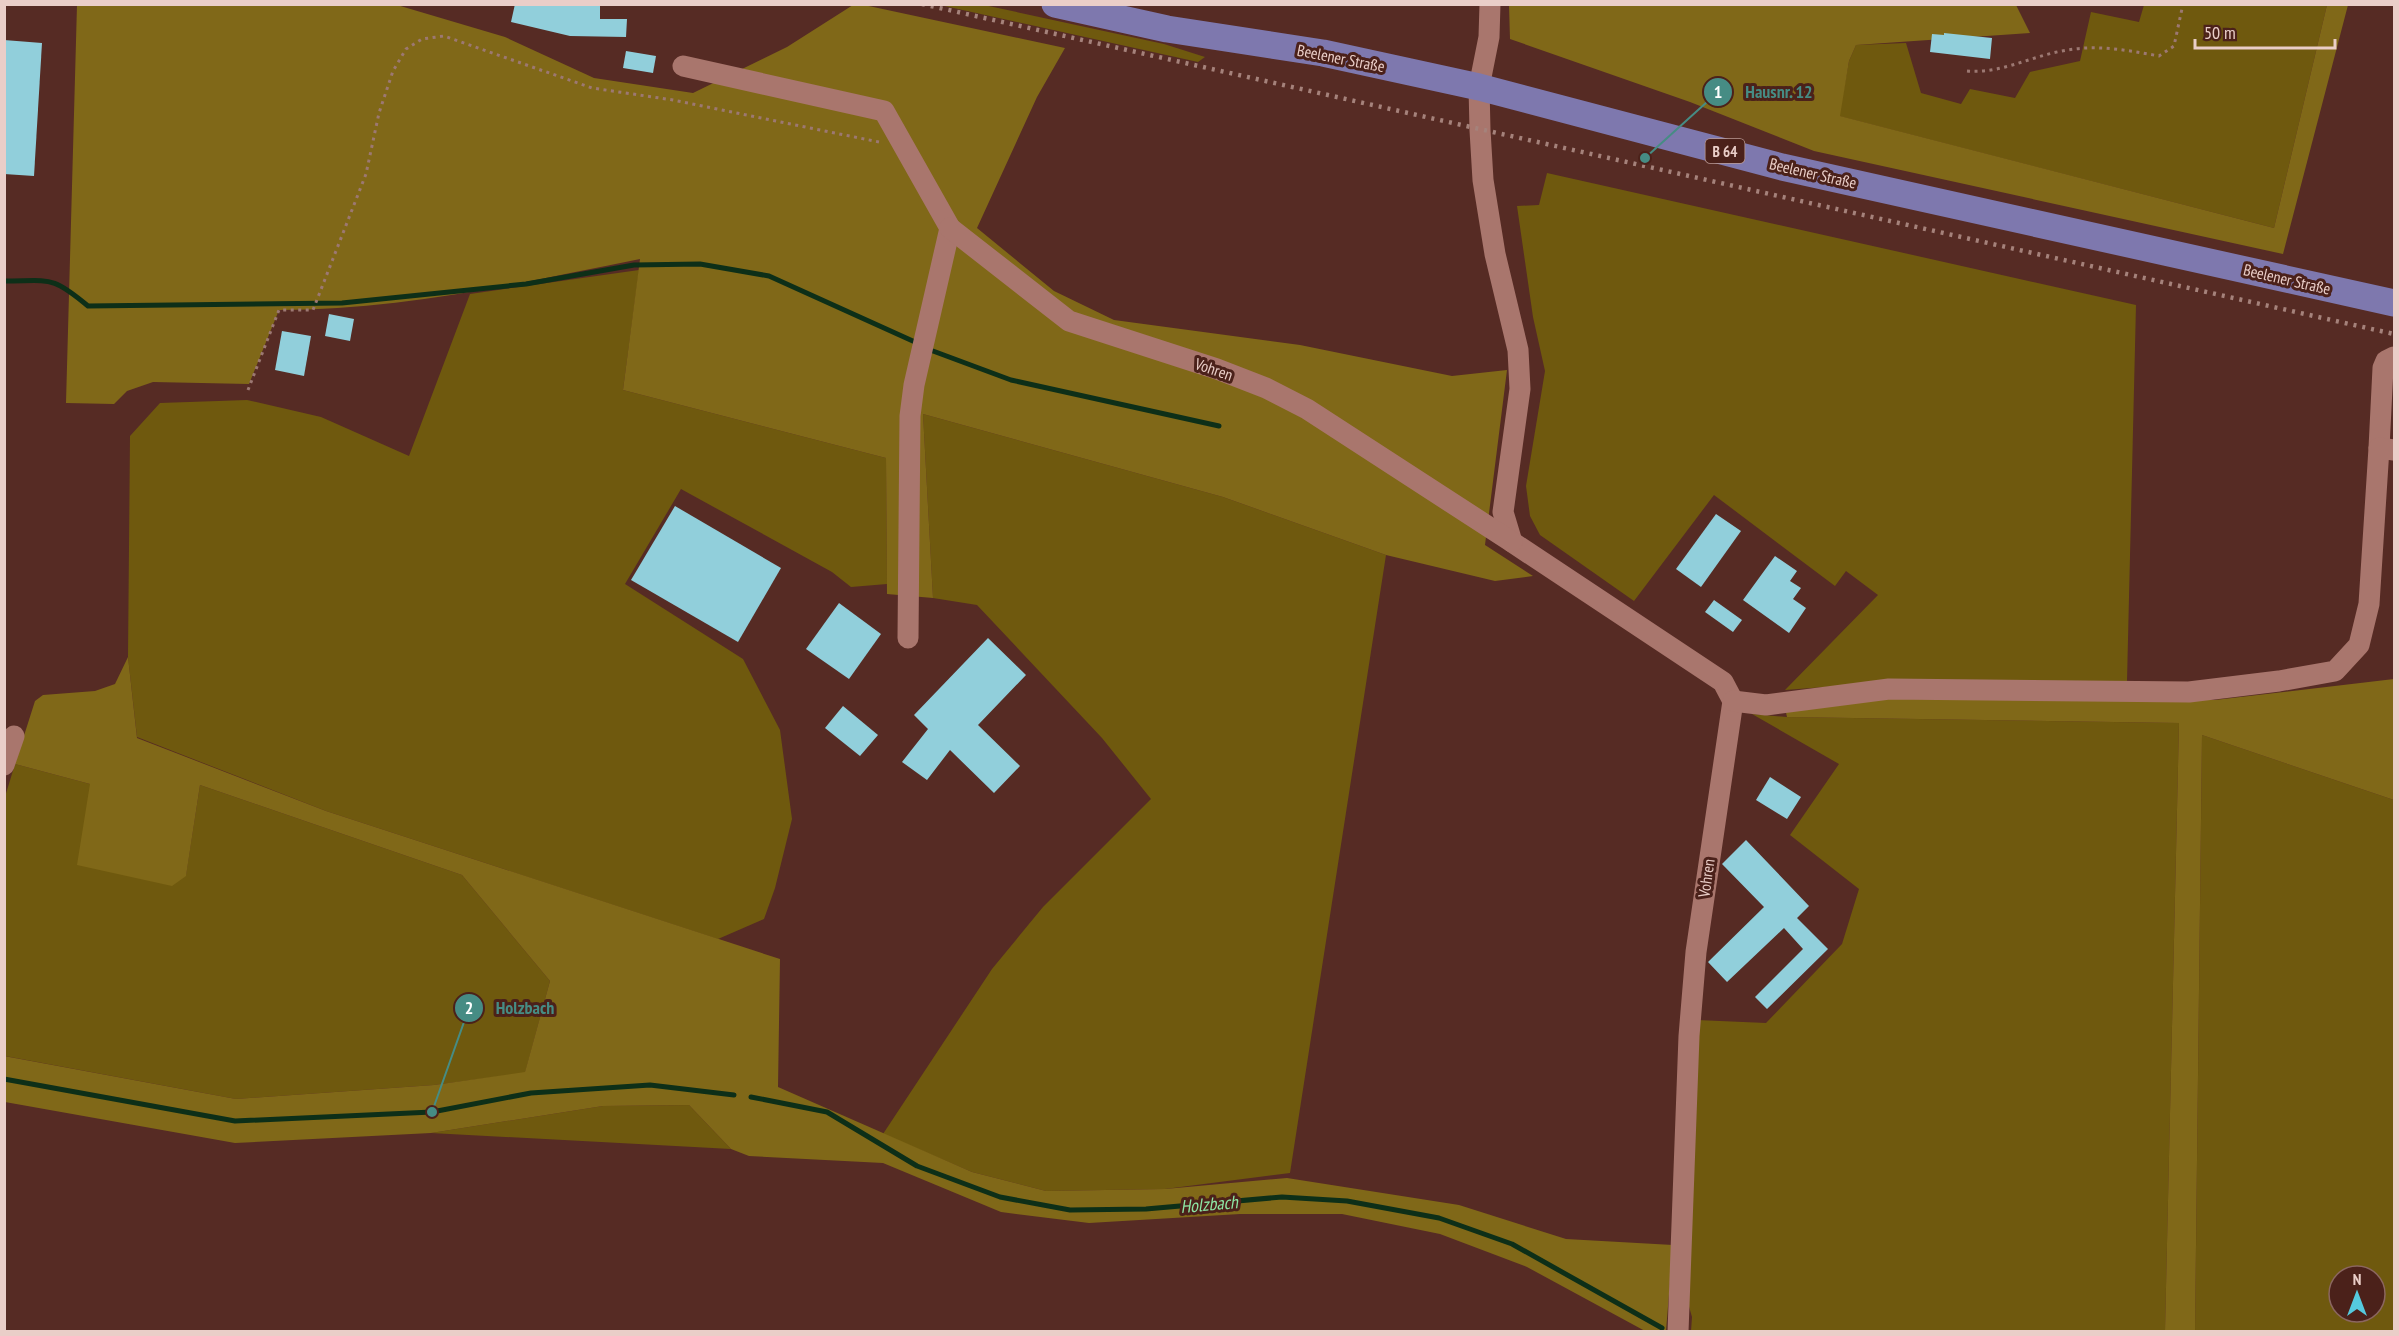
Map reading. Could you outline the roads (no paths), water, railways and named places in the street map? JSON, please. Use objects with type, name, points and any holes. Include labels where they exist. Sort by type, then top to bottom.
[{"type":"main road","name":"Beelener Straße","points":[[1055,4],[1167,29],[1323,53],[1479,87],[1782,167],[2394,303]]},
{"type":"street","points":[[1490,4],[1489,37],[1479,87],[1483,180],[1495,254],[1518,350],[1520,390],[1503,512],[1512,542]]},
{"type":"street","points":[[683,66],[884,111],[950,228],[914,386],[910,416],[908,638]]},
{"type":"street","name":"Vohren","points":[[950,228],[1069,321],[1218,369],[1266,388],[1307,408],[1723,682],[1733,701],[1696,952],[1689,1036],[1678,1332]]},
{"type":"street","points":[[1733,701],[1766,705],[1889,689],[2189,692],[2335,671],[2359,645],[2369,604],[2387,449],[2383,368],[2386,360],[2394,357]]},
{"type":"street","points":[[1477,519],[1492,519],[1503,512]]},
{"type":"street","points":[[4,765],[14,736]]},
{"type":"waterway","points":[[4,281],[41,281],[58,284],[88,306],[342,303],[526,284],[634,265],[700,264],[769,276],[915,342]]},
{"type":"waterway","points":[[933,351],[1011,380],[1219,426]]},
{"type":"waterway","name":"Holzbach","points":[[4,1079],[235,1121],[432,1112],[531,1093],[650,1085],[734,1095]]},
{"type":"waterway","name":"Holzbach","points":[[751,1097],[827,1112],[917,1166],[1000,1197],[1070,1210],[1146,1209],[1282,1197],[1347,1201],[1439,1218],[1512,1244],[1662,1328]]},
{"type":"railway","points":[[922,4],[2394,334]]},
{"type":"place","name":"Hausnr. 12","points":[[1645,158]]},
{"type":"place","name":"Holzbach","points":[[432,1112]]}]
